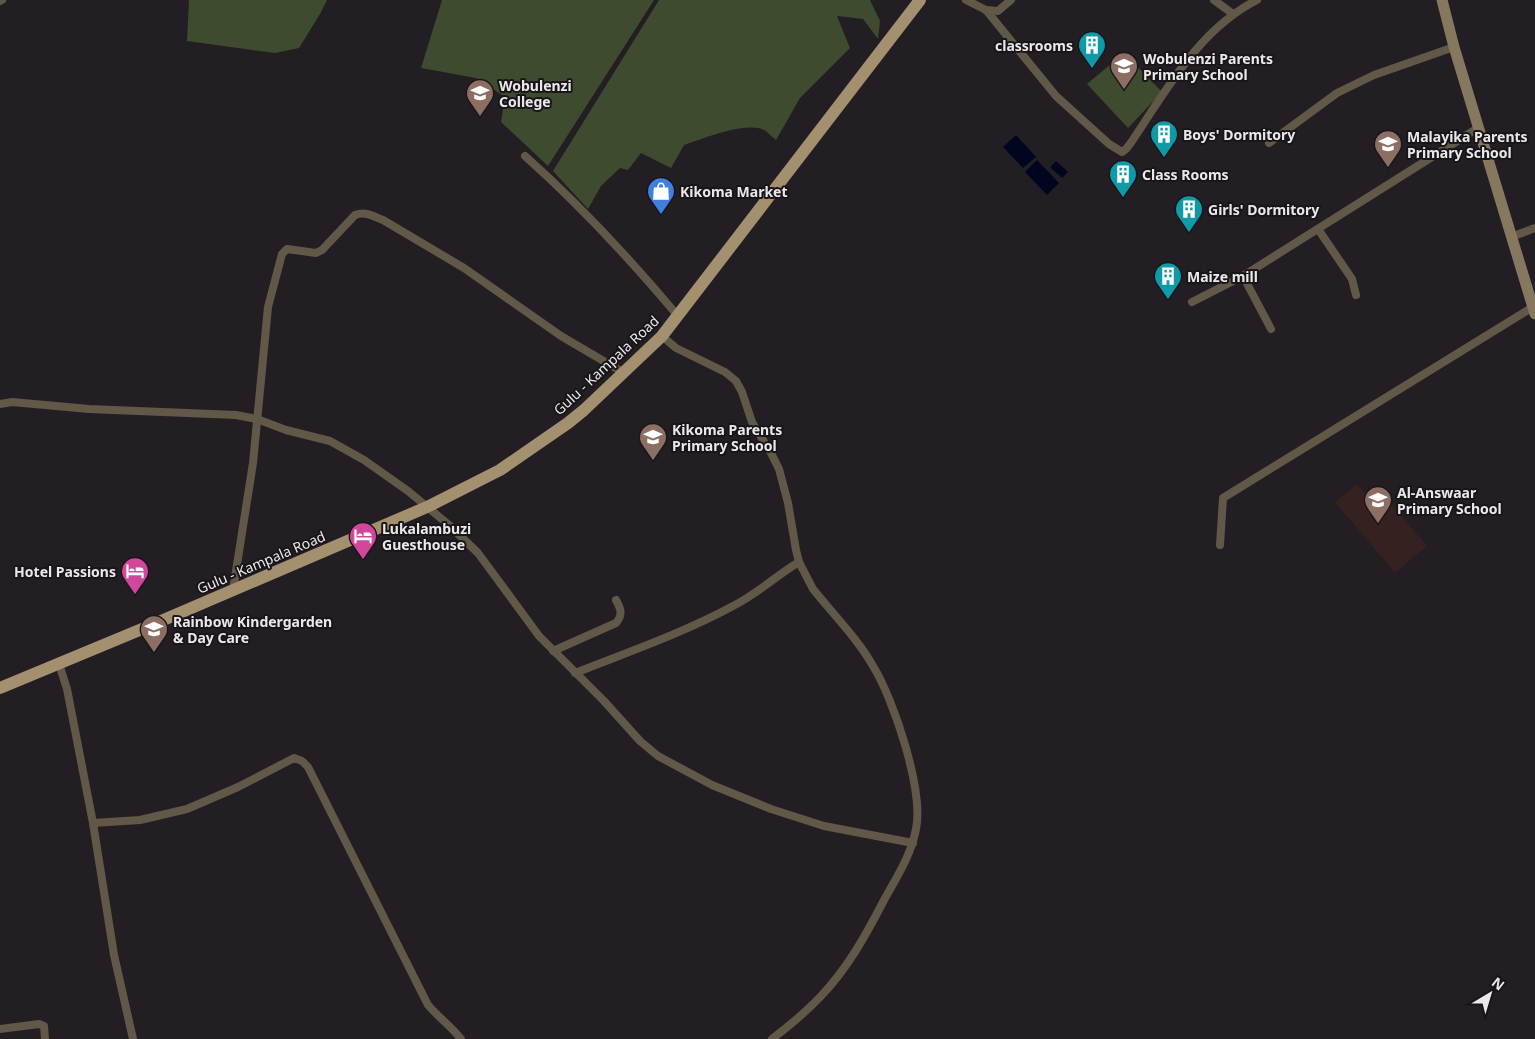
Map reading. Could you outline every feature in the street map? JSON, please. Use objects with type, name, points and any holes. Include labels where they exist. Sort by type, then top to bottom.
[{"type":"main road","name":"Gulu - Kampala Road","points":[[0,688],[427,507],[500,470],[584,410],[662,336],[920,0]]},
{"type":"street","points":[[966,0],[986,10],[998,11],[1011,0]]},
{"type":"street","points":[[1214,0],[1233,14]]},
{"type":"street","points":[[986,10],[1056,96],[1109,144],[1122,152],[1130,144],[1193,53],[1233,14],[1257,0]]},
{"type":"street","points":[[1220,545],[1223,498],[1534,310],[1478,128],[1442,0]]},
{"type":"street","points":[[1269,143],[1337,93],[1374,75],[1454,47]]},
{"type":"street","points":[[1192,302],[1243,276],[1359,205],[1478,128]]},
{"type":"street","points":[[525,156],[554,182],[643,274],[678,316]]},
{"type":"street","points":[[234,590],[254,463],[268,306],[282,254],[287,249],[316,253],[322,250],[355,215],[361,213],[383,220],[464,268],[562,336],[624,373]]},
{"type":"street","points":[[1511,238],[1535,228]]},
{"type":"street","points":[[1318,229],[1352,279],[1356,295]]},
{"type":"street","points":[[1243,276],[1271,329]]},
{"type":"street","points":[[662,336],[676,348],[725,372],[736,381],[742,392],[752,422],[772,452],[779,469],[800,562],[813,588],[862,650],[873,666],[884,688],[907,753],[918,812],[913,843],[892,886],[849,961],[822,995],[772,1039]]},
{"type":"street","points":[[0,404],[12,402],[89,409],[236,415],[257,419],[286,430],[330,441],[346,448],[378,469],[427,507],[478,552],[539,636],[604,701],[640,742],[658,756],[712,785],[771,809],[824,826],[913,843]]},
{"type":"street","points":[[575,673],[713,617],[735,605],[800,562]]},
{"type":"street","points":[[553,651],[616,623],[620,618],[621,612],[616,600]]},
{"type":"street","points":[[59,664],[67,689],[93,823],[114,955],[133,1039]]},
{"type":"street","points":[[93,823],[140,820],[188,809],[294,758],[302,761],[308,767],[428,1006],[439,1018],[453,1028],[461,1039]]},
{"type":"street","points":[[0,1029],[39,1024],[44,1026],[45,1039]]},
{"type":"shaded area","points":[[1357,484],[1367,496],[1377,487],[1427,546],[1395,573],[1335,502]]},
{"type":"green space","points":[[189,0],[327,0],[299,48],[275,53],[187,41]]},
{"type":"green space","points":[[442,0],[654,0],[548,166],[501,122],[505,97],[476,78],[421,68]]},
{"type":"green space","points":[[659,0],[870,0],[880,21],[878,39],[863,19],[837,16],[850,48],[800,98],[776,140],[764,130],[756,128],[735,129],[684,145],[671,168],[641,153],[628,170],[620,168],[601,186],[588,209],[553,171]]},
{"type":"green space","points":[[1124,53],[1162,92],[1128,128],[1087,84]]},
{"type":"water","points":[[1016,135],[1036,157],[1023,168],[1003,147]]},
{"type":"water","points":[[1037,160],[1059,183],[1047,195],[1025,172]]},
{"type":"water","points":[[1056,161],[1068,172],[1062,178],[1050,167]]},
{"type":"place","name":"classrooms","points":[[1092,69]]},
{"type":"place","name":"Wobulenzi Parents Primary School","points":[[1124,90]]},
{"type":"place","name":"Wobulenzi College","points":[[480,117]]},
{"type":"place","name":"Boys' Dormitory","points":[[1164,158]]},
{"type":"place","name":"Malayika Parents Primary School","points":[[1388,168]]},
{"type":"place","name":"Class Rooms","points":[[1123,198]]},
{"type":"place","name":"Kikoma Market","points":[[661,215]]},
{"type":"place","name":"Girls' Dormitory","points":[[1189,233]]},
{"type":"place","name":"Maize mill","points":[[1168,300]]},
{"type":"place","name":"Kikoma Parents Primary School","points":[[653,461]]},
{"type":"place","name":"Al-Answaar Primary School","points":[[1378,524]]},
{"type":"place","name":"Lukalambuzi Guesthouse","points":[[363,560]]},
{"type":"place","name":"Hotel Passions","points":[[135,595]]},
{"type":"place","name":"Rainbow Kindergarden & Day Care","points":[[154,653]]}]
